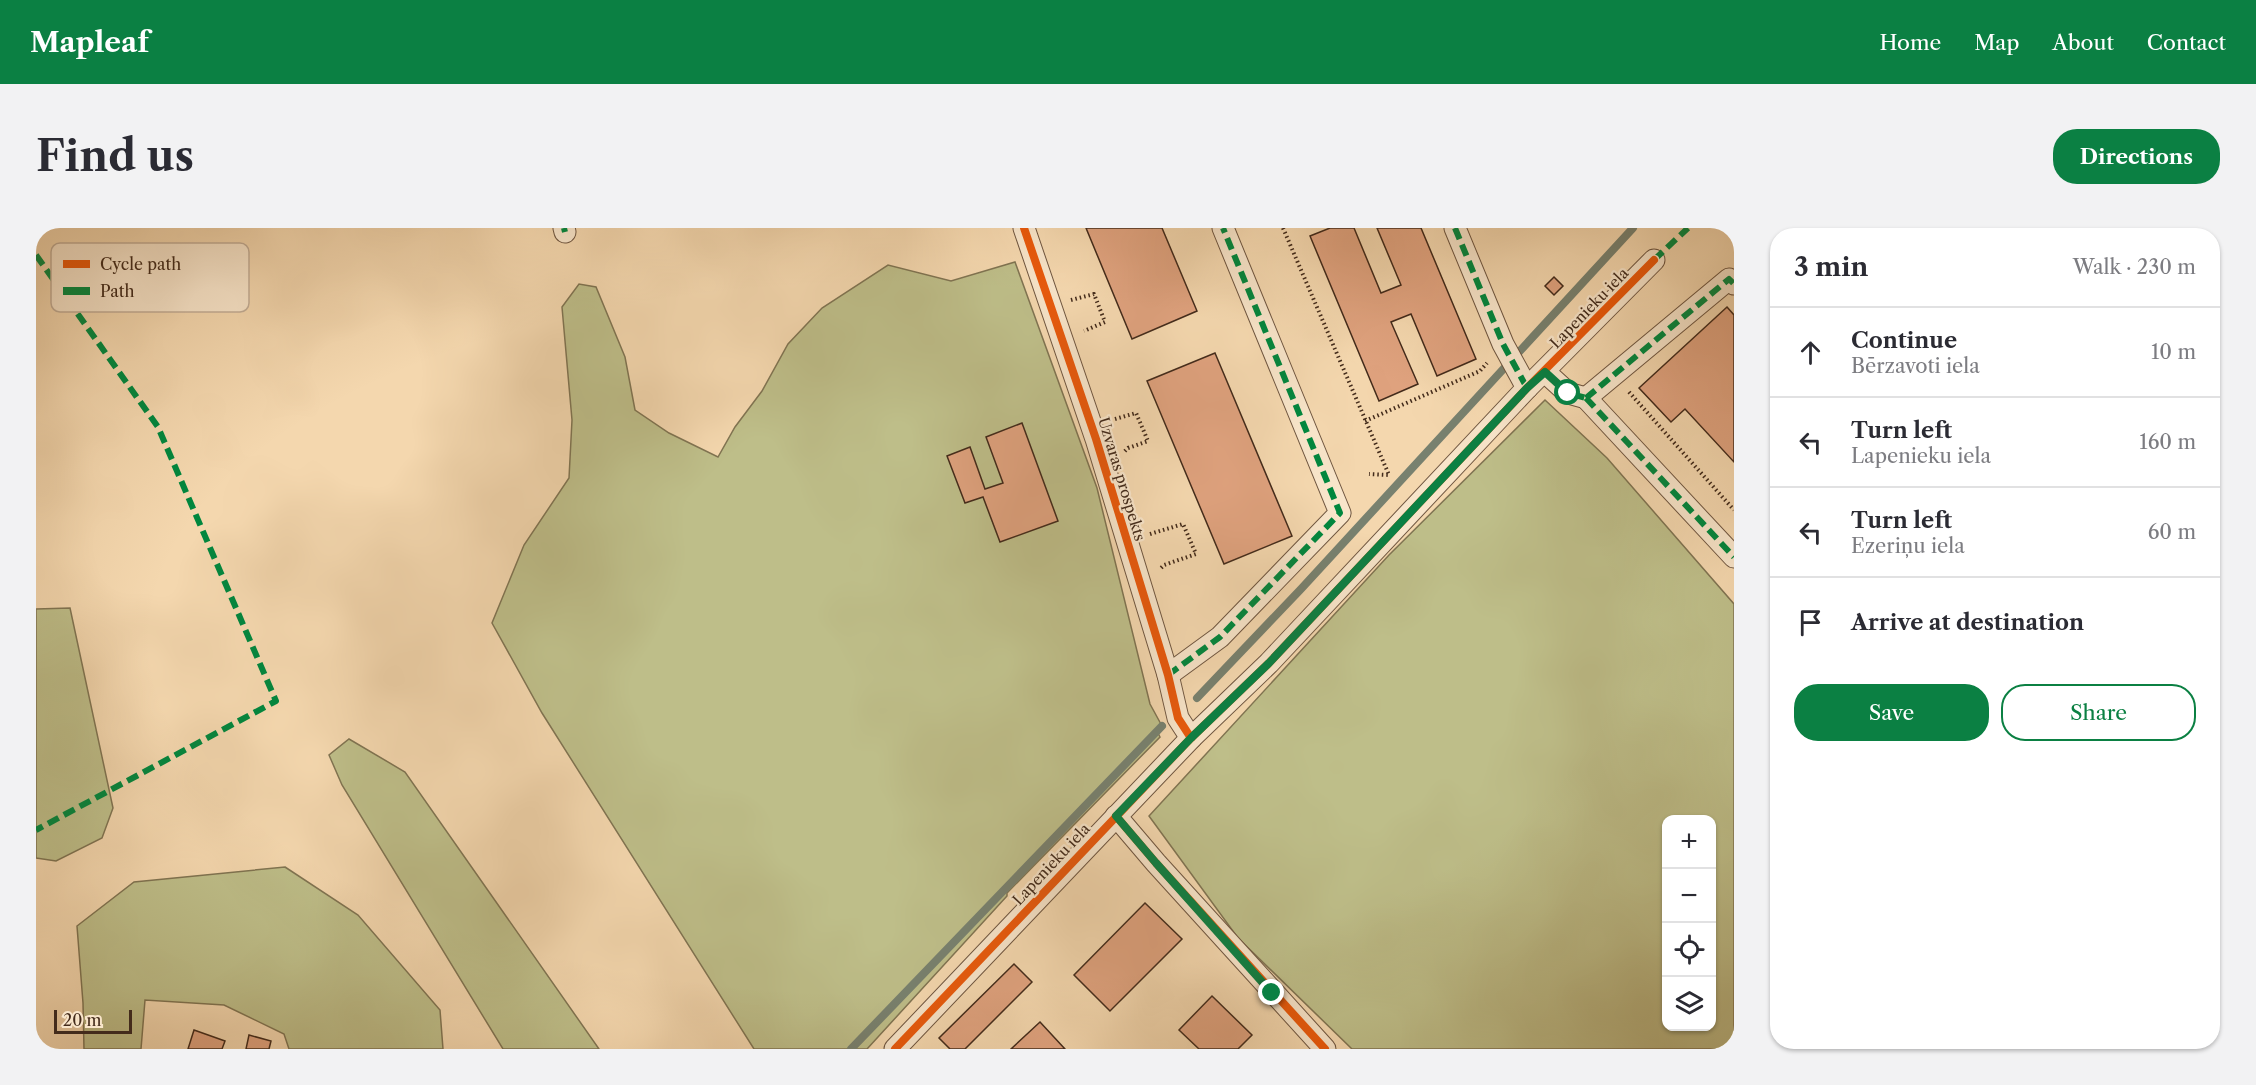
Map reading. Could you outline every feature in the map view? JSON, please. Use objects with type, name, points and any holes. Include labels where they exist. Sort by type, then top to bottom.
[{"type":"street","name":"Uzvaras prospekts","points":[[1024,228],[1096,439],[1168,675],[1178,718],[1191,738]]},
{"type":"street","points":[[1168,675],[1220,637],[1340,513],[1222,228]]},
{"type":"street","points":[[1455,228],[1503,344],[1527,388]]},
{"type":"street","name":"Lapenieku iela","points":[[895,1049],[1191,738],[1269,663],[1527,388],[1654,260]]},
{"type":"street","points":[[1586,398],[1729,279],[1734,284]]},
{"type":"street","points":[[1545,372],[1568,393],[1586,398],[1734,558]]},
{"type":"street","points":[[1116,816],[1325,1049]]},
{"type":"path","points":[[1283,228],[1389,475],[1369,474]]},
{"type":"path","points":[[1062,294],[1069,301],[1094,294],[1105,322],[1082,332],[1080,340]]},
{"type":"path","points":[[1365,421],[1479,371],[1503,344]]},
{"type":"path","points":[[1623,386],[1734,510]]},
{"type":"path","points":[[1108,418],[1117,420],[1136,413],[1148,441],[1128,448],[1121,456]]},
{"type":"path","points":[[1141,527],[1149,535],[1183,524],[1196,554],[1164,566],[1154,575]]},
{"type":"green space","points":[[1015,262],[1097,488],[1150,704],[1162,726],[1157,731],[1160,737],[1007,893],[1007,896],[867,1049],[754,1049],[542,713],[492,623],[524,545],[569,478],[572,420],[562,307],[579,284],[596,287],[625,357],[635,410],[669,433],[718,457],[735,427],[762,391],[788,344],[822,308],[888,265],[951,281]]},
{"type":"green space","points":[[1545,400],[1607,458],[1734,604],[1734,1049],[1352,1049],[1238,938],[1149,816],[1389,555]]},
{"type":"green space","points":[[70,608],[113,808],[102,838],[56,861],[36,858],[36,609]]},
{"type":"green space","points":[[349,739],[405,772],[599,1049],[503,1049],[342,785],[329,755]]},
{"type":"green space","points":[[285,867],[358,915],[440,1010],[443,1049],[289,1049],[284,1034],[224,1005],[145,1000],[141,1049],[84,1049],[77,926],[134,882]]},
{"type":"building","points":[[1086,228],[1162,228],[1197,311],[1132,339]]},
{"type":"building","points":[[1330,228],[1354,228],[1381,293],[1401,285],[1377,228],[1421,228],[1476,359],[1437,376],[1411,314],[1391,322],[1418,384],[1379,401],[1310,236]]},
{"type":"building","points":[[1554,277],[1563,286],[1554,295],[1545,286]]},
{"type":"building","points":[[1727,307],[1734,315],[1734,462],[1685,409],[1671,422],[1639,388]]},
{"type":"building","points":[[1215,353],[1292,536],[1224,564],[1147,381]]},
{"type":"building","points":[[1022,423],[1058,521],[1000,542],[983,497],[965,503],[947,456],[970,447],[985,489],[1003,483],[986,437]]},
{"type":"building","points":[[1145,903],[1182,939],[1110,1011],[1074,975]]},
{"type":"building","points":[[1014,964],[1032,982],[965,1049],[950,1049],[939,1038]]},
{"type":"building","points":[[1212,996],[1252,1035],[1238,1049],[1199,1049],[1179,1030]]},
{"type":"building","points":[[1040,1022],[1065,1049],[1011,1049]]},
{"type":"building","points":[[194,1030],[225,1041],[222,1049],[188,1049]]},
{"type":"building","points":[[249,1035],[271,1041],[269,1049],[246,1049]]},
{"type":"waterway","points":[[1197,698],[1301,589],[1633,228]]},
{"type":"waterway","points":[[851,1049],[1162,726]]},
{"type":"marked path","points":[[564,228],[565,232]]},
{"type":"marked path","points":[[1168,675],[1220,637],[1340,513],[1223,228]]},
{"type":"marked path","points":[[1455,228],[1503,344],[1527,388]]},
{"type":"marked path","points":[[1654,260],[1688,228]]},
{"type":"marked path","points":[[36,255],[51,276]]},
{"type":"marked path","points":[[1586,398],[1729,279],[1734,284]]},
{"type":"marked path","points":[[36,830],[276,701],[158,427],[76,312]]},
{"type":"marked path","points":[[1545,372],[1568,393],[1586,398]]},
{"type":"marked path","points":[[1586,398],[1734,557]]},
{"type":"cycle path","points":[[1024,228],[1096,439],[1168,675],[1178,718],[1191,738]]},
{"type":"cycle path","points":[[895,1049],[1191,738],[1269,663],[1527,388],[1654,260]]},
{"type":"cycle path","points":[[1116,816],[1325,1049]]},
{"type":"route","points":[[1272,993],[1116,816],[1191,738],[1269,663],[1527,388],[1545,372],[1568,393]]}]
